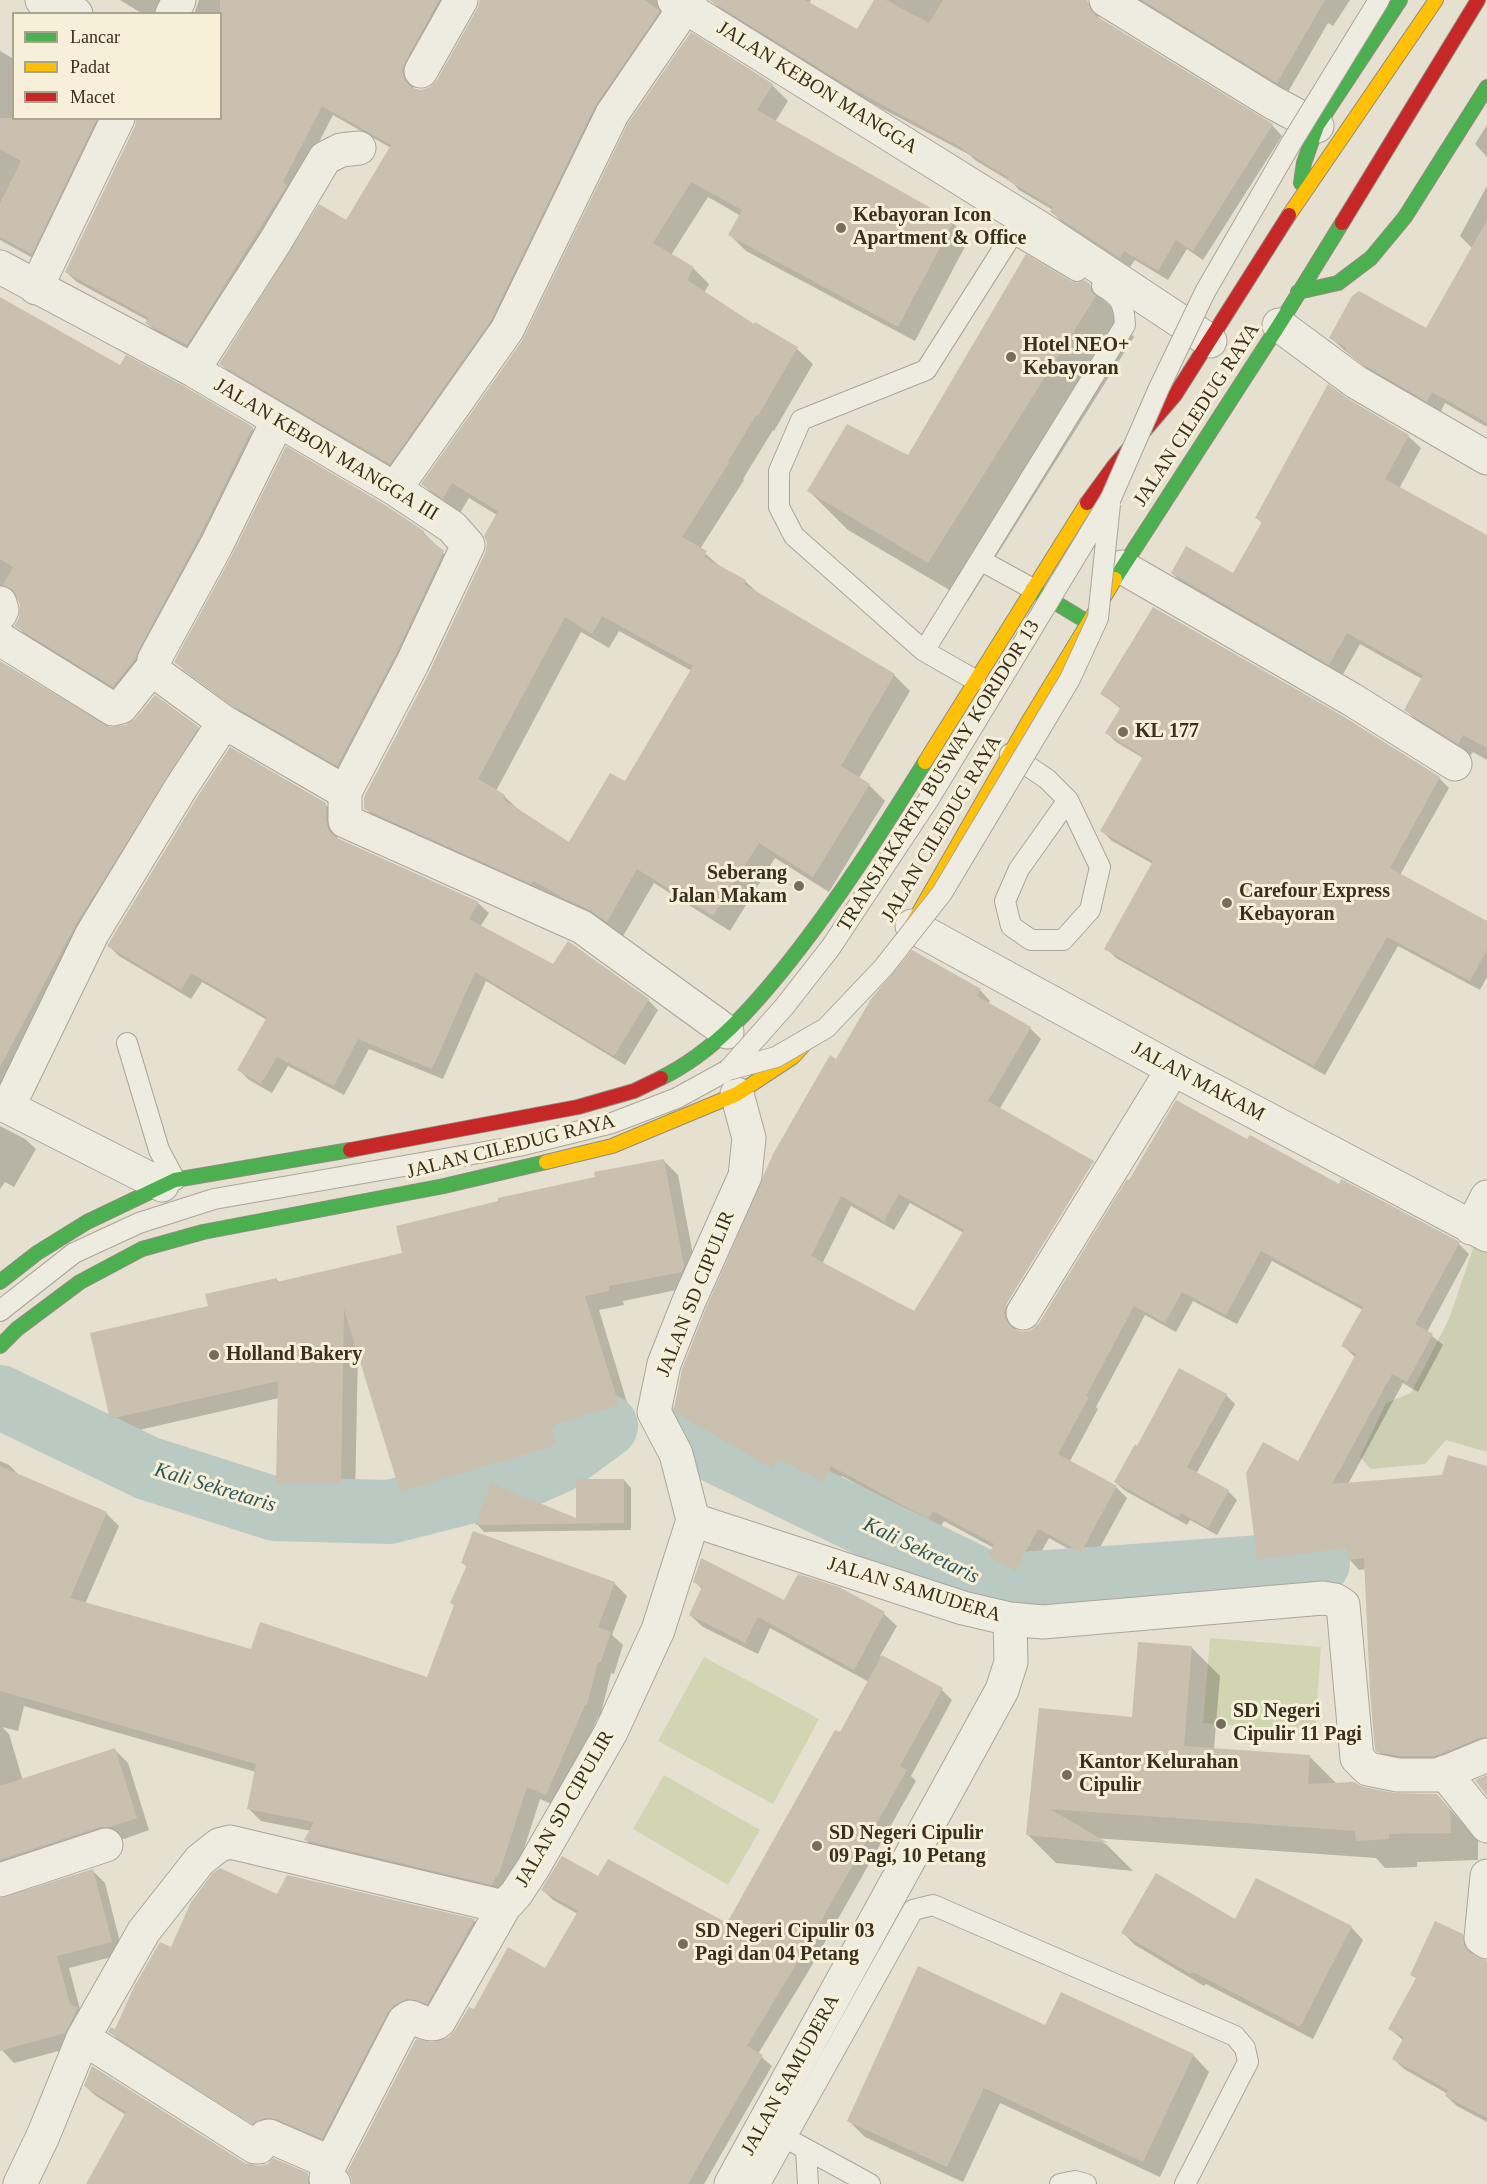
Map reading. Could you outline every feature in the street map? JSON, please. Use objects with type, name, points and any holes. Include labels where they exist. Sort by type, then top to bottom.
[{"type":"main road","points":[[1299,200],[1304,163],[1317,126],[1400,0]]},
{"type":"main road","name":"JALAN CILEDUG RAYA","points":[[0,1282],[37,1253],[87,1222],[169,1183],[427,1137],[578,1107],[634,1091],[681,1068],[727,1032],[753,1007],[822,921],[907,791],[1092,495],[1175,395],[1299,200],[1436,0]]},
{"type":"main road","name":"JALAN CILEDUG RAYA","points":[[0,1346],[17,1329],[80,1282],[141,1249],[203,1232],[444,1186],[612,1146],[732,1082],[793,1057],[912,926],[1010,754],[1122,567],[1280,325],[1478,0]]},
{"type":"main road","points":[[1298,292],[1338,284],[1371,258],[1404,217],[1487,87]]},
{"type":"main road","points":[[1032,589],[1089,623]]},
{"type":"street","points":[[42,0],[72,12]]},
{"type":"street","points":[[421,71],[461,0]]},
{"type":"street","points":[[1106,0],[1272,102],[1317,126]]},
{"type":"street","name":"JALAN KEBON MANGGA","points":[[395,489],[507,330],[612,114],[684,2],[1043,230],[1210,341]]},
{"type":"street","points":[[36,288],[117,120]]},
{"type":"street","points":[[194,370],[325,158],[341,150],[359,148]]},
{"type":"street","name":"JALAN KEBON MANGGA III","points":[[0,267],[194,370],[395,489],[452,527],[468,545],[412,664],[345,792],[345,821],[582,927],[727,1032]]},
{"type":"street","points":[[1280,325],[1356,382],[1487,458]]},
{"type":"street","points":[[278,420],[216,546],[153,660],[153,667],[158,674],[224,722],[345,792]]},
{"type":"street","points":[[1122,567],[1351,699],[1455,764]]},
{"type":"street","points":[[0,603],[2,610],[0,614]]},
{"type":"street","points":[[0,639],[113,709],[121,707],[153,667]]},
{"type":"street","points":[[169,1183],[4,1105],[92,934],[182,786],[224,722]]},
{"type":"street","name":"JALAN MAKAM","points":[[912,926],[1173,1069],[1479,1231]]},
{"type":"street","points":[[1023,1313],[1173,1069]]},
{"type":"street","name":"JALAN SD CIPULIR","points":[[20,2184],[43,2136],[83,2038],[144,1932],[200,1860],[219,1845],[230,1842],[504,1907],[516,1894],[533,1868],[611,1732],[658,1630],[693,1520],[676,1454],[654,1412],[664,1364],[689,1300],[745,1176],[749,1138],[732,1082]]},
{"type":"street","points":[[1479,1231],[1487,1197]]},
{"type":"street","name":"JALAN SAMUDERA","points":[[693,1520],[963,1608],[1010,1619],[1011,1662],[1002,1690],[731,2184]]},
{"type":"street","points":[[1010,1619],[1043,1622],[1323,1598],[1335,1600],[1343,1605],[1357,1758],[1368,1769],[1398,1775],[1438,1774],[1487,1755]]},
{"type":"street","points":[[1444,1772],[1487,1826]]},
{"type":"street","points":[[0,1880],[106,1845]]},
{"type":"street","points":[[1487,1876],[1481,1938],[1487,1942]]},
{"type":"street","points":[[83,2038],[255,2147],[259,2147],[265,2137],[269,2136],[332,2173],[404,2021],[410,2017],[435,2025],[440,2021],[504,1907]]},
{"type":"lane","name":"TRANSJAKARTA BUSWAY KORIDOR 13","points":[[732,1082],[784,1007],[831,947],[929,799],[1111,498],[1159,388],[1205,292],[1290,145],[1379,0]]},
{"type":"lane","points":[[924,651],[1125,325],[1125,307],[1115,293],[1013,233],[926,370],[801,420],[779,471],[779,507],[794,536],[924,651],[975,680]]},
{"type":"lane","name":"TRANSJAKARTA BUSWAY KORIDOR 13","points":[[0,1311],[74,1253],[139,1223],[214,1199],[519,1146],[612,1123],[677,1098],[732,1082],[826,1028],[883,968],[942,893],[1070,679],[1098,618],[1111,498]]},
{"type":"lane","points":[[980,560],[1032,589]]},
{"type":"lane","points":[[1010,754],[1047,779],[1068,800],[1100,867],[1090,910],[1063,940],[1031,940],[1011,926],[1005,901],[1019,869],[1068,800]]},
{"type":"lane","points":[[127,1043],[169,1183]]},
{"type":"lane","points":[[760,2184],[784,2137],[913,1910],[933,1905],[1235,2036],[1245,2048],[1248,2062],[1185,2184]]},
{"type":"lane","points":[[784,2137],[870,2184]]},
{"type":"lane","points":[[806,2149],[808,2184]]},
{"type":"lane","points":[[1060,2184],[1075,2181],[1086,2184]]},
{"type":"green space","points":[[1474,1246],[1487,1252],[1487,1452],[1446,1440],[1425,1464],[1371,1469],[1360,1457],[1386,1403],[1411,1393],[1449,1319]]},
{"type":"green space","points":[[1210,1638],[1321,1647],[1315,1731],[1203,1723]]},
{"type":"green space","points":[[704,1657],[819,1719],[773,1804],[658,1741]]},
{"type":"green space","points":[[664,1775],[760,1830],[728,1885],[633,1829]]},
{"type":"building","points":[[220,0],[439,0],[402,71],[405,81],[412,88],[421,90],[430,87],[437,80],[480,0],[644,0],[660,11],[595,106],[491,320],[390,464],[219,364],[319,204],[346,220],[391,145],[322,106],[283,182],[287,185],[187,345],[145,323],[149,318],[65,272],[135,126],[136,120],[222,120],[222,12],[220,12]]},
{"type":"building","points":[[709,0],[805,0],[857,29],[874,0],[886,0],[929,23],[943,0],[1087,0],[1096,16],[1273,124],[1193,251],[1176,240],[1158,271],[1124,251],[1120,258],[1050,212],[1053,207],[1007,180],[1009,178],[964,149],[853,89]]},
{"type":"building","points":[[1142,0],[1325,0],[1277,83]]},
{"type":"building","points":[[691,32],[773,84],[757,110],[954,221],[898,327],[728,235],[742,210],[691,182],[653,243],[694,267],[687,280],[754,324],[755,322],[798,347],[758,416],[756,415],[729,463],[682,537],[707,551],[704,557],[746,580],[744,584],[895,674],[841,766],[870,784],[813,877],[759,843],[713,916],[637,869],[607,922],[590,910],[534,881],[531,884],[364,809],[364,797],[429,673],[485,553],[487,543],[484,536],[498,511],[452,483],[443,499],[421,484],[522,341],[628,123]],"holes":[[[602,616],[693,666],[625,781],[610,773],[569,842],[503,799],[505,795],[478,779],[565,617],[592,634]]]},
{"type":"building","points":[[0,118],[96,120],[32,254],[0,237],[0,203],[21,161],[0,149]]},
{"type":"building","points":[[1487,220],[1487,423],[1432,392],[1427,402],[1366,366],[1346,351],[1347,348],[1329,338],[1352,296],[1359,291],[1426,328]]},
{"type":"building","name":"Hotel NEO+ Kebayoran","points":[[1026,254],[1071,281],[1077,283],[1084,280],[1090,284],[1091,291],[1096,296],[928,563],[807,491],[847,424],[908,455]]},
{"type":"building","points":[[0,297],[120,365],[126,355],[253,427],[135,659],[113,687],[14,626],[19,618],[20,605],[13,590],[3,585],[13,567],[0,559]]},
{"type":"building","points":[[1328,384],[1409,435],[1385,479],[1487,535],[1487,748],[1463,735],[1458,744],[1404,710],[1423,675],[1347,633],[1329,665],[1171,573],[1186,546],[1233,573],[1262,522],[1255,518]]},
{"type":"building","points":[[286,446],[385,505],[424,531],[423,534],[444,551],[395,656],[337,766],[234,706],[174,662],[232,555]]},
{"type":"building","points":[[1153,607],[1341,715],[1440,777],[1390,868],[1487,921],[1487,950],[1470,981],[1387,937],[1314,1066],[1104,949],[1153,861],[1100,831],[1143,756],[1105,733],[1121,707],[1100,694]]},
{"type":"building","points":[[0,661],[110,727],[126,725],[135,719],[155,695],[199,727],[76,924],[0,1067]]},
{"type":"building","points":[[230,747],[326,803],[326,821],[329,831],[337,838],[479,902],[469,919],[553,964],[568,941],[649,999],[614,1056],[475,972],[432,1069],[358,1039],[334,1086],[277,1057],[261,1084],[237,1070],[267,1017],[191,973],[181,990],[107,946]]},
{"type":"building","points":[[912,950],[981,989],[977,996],[1031,1027],[988,1101],[1094,1161],[1007,1303],[1004,1312],[1006,1321],[1014,1329],[1022,1332],[1031,1330],[1039,1323],[1127,1179],[1129,1180],[1176,1100],[1247,1139],[1250,1135],[1339,1184],[1341,1179],[1460,1242],[1415,1324],[1433,1334],[1407,1382],[1392,1374],[1332,1484],[1442,1475],[1448,1455],[1487,1466],[1487,1737],[1435,1756],[1400,1756],[1377,1752],[1370,1692],[1364,1558],[1347,1560],[1347,1548],[1257,1560],[1246,1473],[1263,1442],[1298,1461],[1356,1354],[1341,1346],[1363,1307],[1261,1251],[1226,1315],[1182,1292],[1165,1323],[1134,1306],[1058,1454],[1117,1486],[1081,1552],[1038,1529],[1015,1571],[988,1556],[994,1544],[933,1511],[928,1519],[831,1466],[823,1482],[778,1459],[773,1469],[676,1413],[674,1409],[682,1369],[773,1154],[830,1055],[836,1059],[871,999]],"holes":[[[899,1194],[964,1230],[914,1311],[811,1256],[841,1196],[884,1221]]]},
{"type":"building","points":[[664,1159],[684,1266],[682,1272],[609,1286],[610,1291],[585,1296],[619,1405],[551,1426],[556,1445],[400,1492],[344,1309],[341,1484],[276,1483],[278,1381],[110,1419],[90,1333],[208,1306],[205,1294],[277,1278],[277,1282],[402,1253],[396,1226],[498,1201],[498,1198],[595,1177],[594,1172]]},
{"type":"building","points":[[1179,1368],[1227,1394],[1187,1467],[1229,1490],[1208,1528],[1181,1513],[1178,1517],[1114,1482],[1135,1444],[1137,1446]]},
{"type":"building","points":[[0,1466],[107,1512],[70,1598],[251,1649],[260,1622],[427,1677],[454,1605],[450,1603],[467,1565],[461,1563],[473,1531],[615,1582],[598,1627],[611,1632],[601,1662],[598,1662],[587,1705],[585,1705],[546,1795],[527,1787],[498,1877],[495,1876],[492,1885],[304,1840],[314,1822],[247,1809],[256,1764],[0,1691]]},
{"type":"building","points":[[576,1479],[624,1479],[624,1523],[475,1525],[491,1483],[576,1518]]},
{"type":"building","points":[[701,1558],[784,1600],[798,1574],[839,1587],[885,1612],[854,1670],[758,1617],[745,1643],[689,1615],[702,1587],[693,1582]]},
{"type":"building","points":[[1138,1642],[1192,1646],[1184,1746],[1310,1755],[1308,1784],[1354,1782],[1364,1787],[1395,1793],[1437,1794],[1450,1810],[1451,1833],[1389,1834],[1389,1839],[1356,1841],[1355,1831],[1050,1809],[1108,1843],[1026,1835],[1039,1708],[1132,1717]]},
{"type":"building","points":[[882,1655],[943,1688],[900,1766],[907,1770],[747,2046],[763,2055],[688,2184],[352,2184],[347,2172],[416,2039],[432,2042],[449,2037],[469,2007],[474,2009],[508,1947],[545,1968],[578,1911],[541,1890],[562,1856],[598,1876],[608,1859],[727,1923],[835,1730],[840,1732]]},
{"type":"building","points":[[115,1748],[137,1818],[110,1827],[100,1827],[0,1860],[0,1786]]},
{"type":"building","points":[[1487,1775],[1487,1796],[1475,1780]]},
{"type":"building","points":[[220,1868],[277,1894],[287,1875],[475,1919],[427,2004],[407,1999],[394,2005],[388,2012],[322,2139],[276,2119],[264,2118],[253,2124],[108,2032],[111,2027],[115,2029],[134,1987],[160,1942],[171,1947],[191,1902],[213,1873]]},
{"type":"building","points":[[93,1869],[112,1942],[57,1956],[70,2004],[78,2008],[65,2033],[0,2051],[0,1898]]},
{"type":"building","points":[[1156,1873],[1235,1919],[1256,1878],[1352,1926],[1300,2027],[1193,1972],[1191,1974],[1121,1933]]},
{"type":"building","points":[[1435,1921],[1463,1934],[1464,1945],[1470,1953],[1487,1961],[1487,2118],[1445,2096],[1448,2090],[1392,2059],[1404,2037],[1388,2029],[1416,1978],[1410,1975]]},
{"type":"building","points":[[918,1966],[1045,2025],[1061,1992],[1194,2054],[1143,2162],[984,2088],[947,2167],[847,2121]]},
{"type":"building","points":[[92,2066],[245,2163],[260,2166],[268,2164],[273,2158],[308,2173],[308,2184],[86,2184],[126,2112],[84,2086]]},
{"type":"waterway","name":"Kali Sekretaris","points":[[0,1397],[147,1468],[275,1509],[389,1512],[516,1480],[557,1462],[606,1426]]},
{"type":"waterway","name":"Kali Sekretaris","points":[[686,1437],[993,1586],[1318,1563]]},
{"type":"traffic: fast","points":[[1301,183],[1304,163],[1317,126],[1400,0]]},
{"type":"traffic: fast","points":[[1298,292],[1338,283],[1371,258],[1405,217],[1487,87]]},
{"type":"traffic: fast","points":[[1115,579],[1342,223]]},
{"type":"traffic: fast","points":[[1033,589],[1089,623]]},
{"type":"traffic: fast","points":[[661,1078],[715,1042],[747,1012],[775,979],[843,889],[925,762]]},
{"type":"traffic: fast","points":[[0,1282],[37,1253],[87,1222],[175,1180],[350,1150]]},
{"type":"traffic: fast","points":[[0,1346],[17,1329],[80,1282],[142,1249],[203,1232],[444,1186],[546,1162]]},
{"type":"traffic: slow","points":[[1289,215],[1436,0]]},
{"type":"traffic: slow","points":[[925,762],[1087,503]]},
{"type":"traffic: slow","points":[[910,928],[1027,724],[1115,579]]},
{"type":"traffic: slow","points":[[546,1162],[612,1146],[737,1094],[793,1057],[811,1037]]},
{"type":"traffic: jam","points":[[1342,223],[1478,0]]},
{"type":"traffic: jam","points":[[1087,503],[1114,466],[1175,395],[1289,215]]},
{"type":"traffic: jam","points":[[350,1150],[578,1107],[634,1091],[661,1078]]},
{"type":"place","name":"Kebayoran Icon Apartment & Office","points":[[841,228]]},
{"type":"place","name":"Hotel NEO+ Kebayoran","points":[[1011,357]]},
{"type":"place","name":"KL 177","points":[[1123,732]]},
{"type":"place","name":"Seberang Jalan Makam","points":[[799,886]]},
{"type":"place","name":"Carefour Express Kebayoran","points":[[1227,903]]},
{"type":"place","name":"Holland Bakery","points":[[214,1355]]},
{"type":"place","name":"SD Negeri Cipulir 11 Pagi","points":[[1221,1724]]},
{"type":"place","name":"Kantor Kelurahan Cipulir","points":[[1067,1775]]},
{"type":"place","name":"SD Negeri Cipulir 09 Pagi, 10 Petang","points":[[817,1846]]},
{"type":"place","name":"SD Negeri Cipulir 03 Pagi dan 04 Petang","points":[[683,1944]]}]
